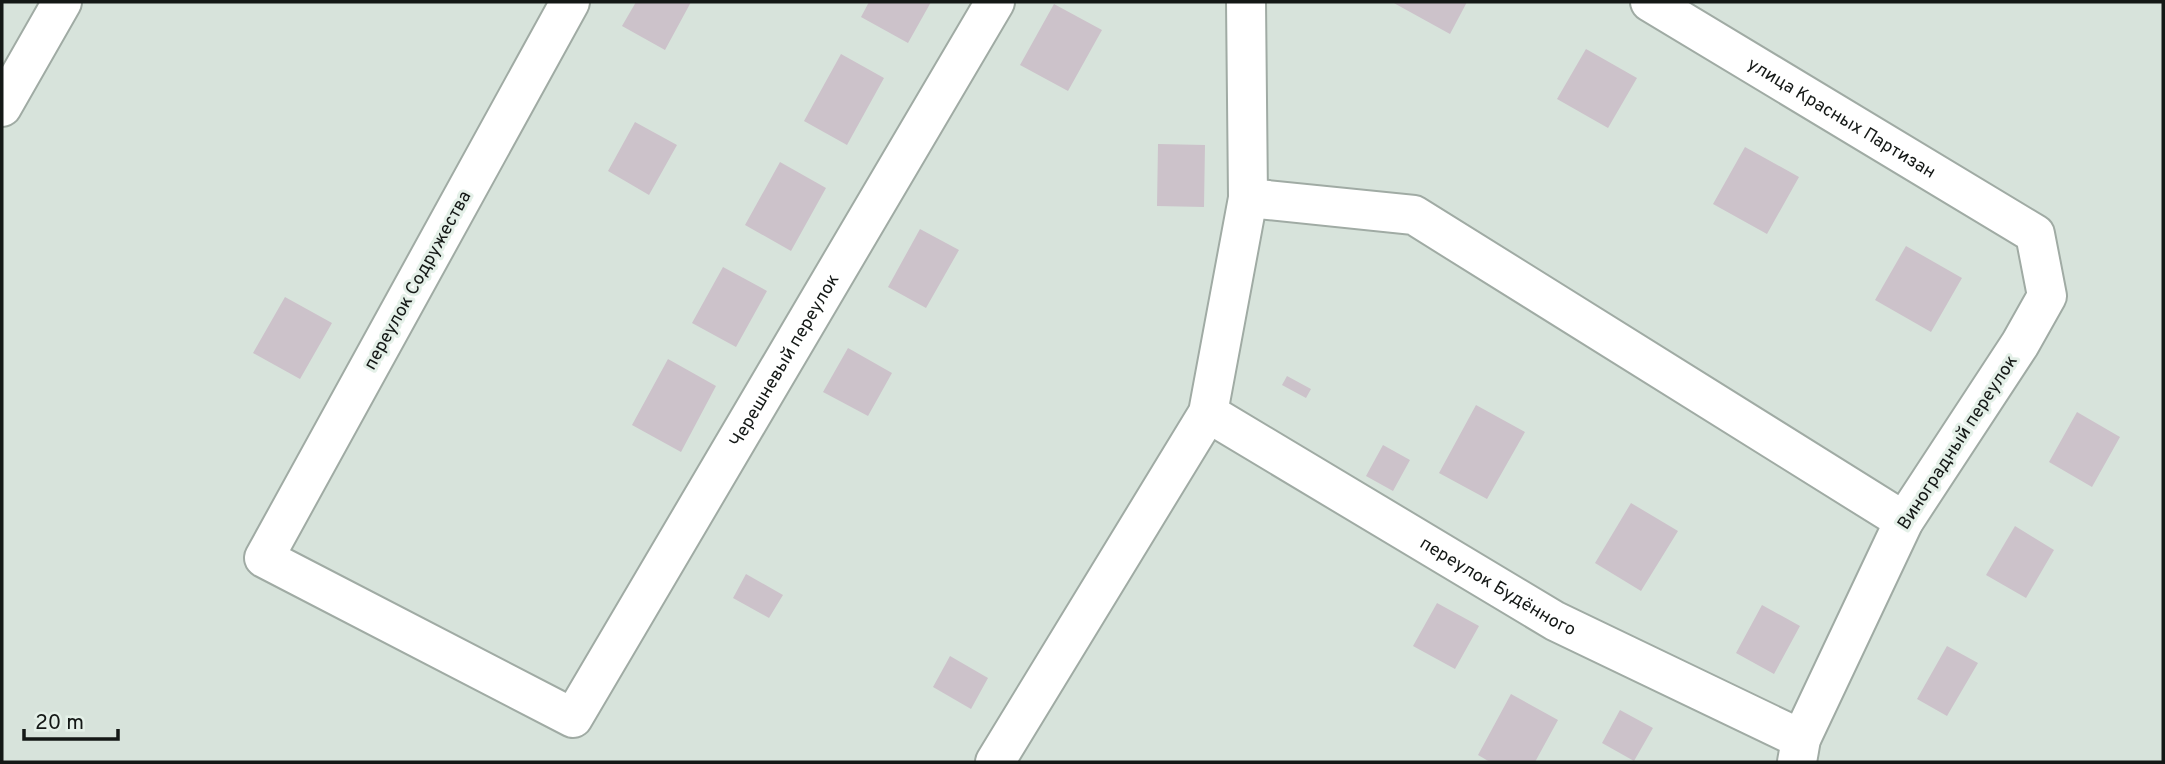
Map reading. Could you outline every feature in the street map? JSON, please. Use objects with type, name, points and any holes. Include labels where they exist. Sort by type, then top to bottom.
[{"type":"street","points":[[2,107],[62,2]]},
{"type":"street","name":"переулок Содружества","points":[[570,2],[264,558],[573,718]]},
{"type":"street","name":"Черешневый переулок","points":[[573,718],[995,2]]},
{"type":"street","points":[[995,762],[1208,413],[1248,198],[1246,2]]},
{"type":"street","name":"улица Красных Партизан","points":[[1650,2],[2035,234]]},
{"type":"street","points":[[1248,198],[1414,215],[1905,521]]},
{"type":"street","name":"Виноградный переулок","points":[[1799,751],[1905,521],[2020,344],[2047,296],[2035,234]]},
{"type":"street","name":"переулок Будённого","points":[[1208,413],[1555,621],[1799,751]]},
{"type":"building","points":[[636,2],[691,2],[665,50],[622,26]]},
{"type":"building","points":[[869,2],[931,2],[908,43],[861,17]]},
{"type":"building","points":[[1392,2],[1467,2],[1450,34]]},
{"type":"building","points":[[1054,4],[1102,30],[1068,91],[1020,65]]},
{"type":"building","points":[[1586,49],[1637,78],[1608,128],[1557,99]]},
{"type":"building","points":[[841,54],[884,78],[847,145],[804,121]]},
{"type":"building","points":[[635,122],[677,145],[649,195],[608,171]]},
{"type":"building","points":[[1158,144],[1205,145],[1204,207],[1157,206]]},
{"type":"building","points":[[1745,147],[1799,177],[1767,234],[1713,204]]},
{"type":"building","points":[[780,162],[826,188],[791,251],[745,225]]},
{"type":"building","points":[[920,229],[959,250],[926,308],[888,287]]},
{"type":"building","points":[[1906,246],[1962,278],[1931,332],[1875,300]]},
{"type":"building","points":[[723,267],[767,291],[736,347],[692,323]]},
{"type":"building","points":[[285,297],[332,323],[300,379],[253,353]]},
{"type":"building","points":[[848,348],[892,373],[868,416],[823,392]]},
{"type":"building","points":[[668,359],[716,386],[681,452],[632,425]]},
{"type":"building","points":[[1287,376],[1311,389],[1306,398],[1282,385]]},
{"type":"building","points":[[1476,405],[1525,432],[1487,499],[1439,473]]},
{"type":"building","points":[[2077,412],[2120,437],[2092,487],[2049,462]]},
{"type":"building","points":[[1383,445],[1410,460],[1393,491],[1366,476]]},
{"type":"building","points":[[1631,503],[1678,531],[1641,591],[1595,563]]},
{"type":"building","points":[[2015,526],[2054,550],[2026,598],[1986,575]]},
{"type":"building","points":[[746,574],[783,595],[769,618],[733,598]]},
{"type":"building","points":[[1437,603],[1479,626],[1455,669],[1413,646]]},
{"type":"building","points":[[1762,605],[1800,626],[1774,674],[1736,653]]},
{"type":"building","points":[[1947,646],[1978,663],[1947,716],[1917,699]]},
{"type":"building","points":[[950,656],[988,678],[971,709],[933,687]]},
{"type":"building","points":[[1511,694],[1558,720],[1535,762],[1490,762],[1478,755]]},
{"type":"building","points":[[1620,710],[1653,728],[1634,761],[1602,743]]}]
